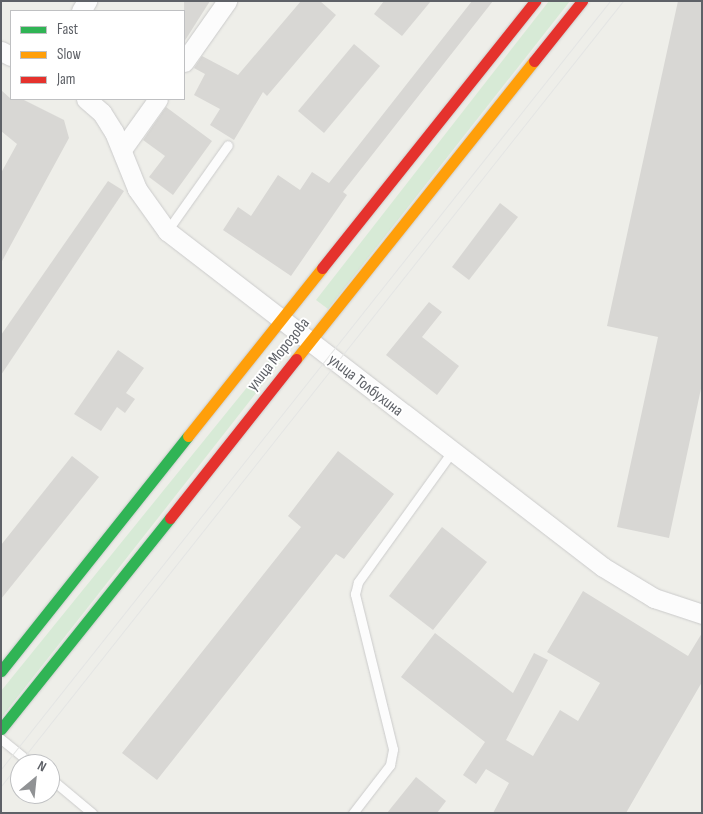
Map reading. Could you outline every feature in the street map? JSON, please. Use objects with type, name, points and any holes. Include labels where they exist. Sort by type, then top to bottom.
[{"type":"main road","name":"улица Морозова","points":[[1,671],[535,1]]},
{"type":"main road","name":"улица Морозова","points":[[1,729],[582,1]]},
{"type":"street","points":[[185,61],[227,1]]},
{"type":"street","name":"улица Толбухина","points":[[87,100],[102,113],[123,148],[137,190],[151,214],[166,231],[451,453],[628,584],[654,598],[702,614]]},
{"type":"street","points":[[123,148],[157,100]]},
{"type":"lane","points":[[166,231],[228,145]]},
{"type":"lane","points":[[353,813],[390,765],[392,749],[355,594],[358,582],[451,453]]},
{"type":"lane","points":[[1,739],[20,754]]},
{"type":"lane","points":[[60,786],[92,813]]},
{"type":"green space","points":[[549,1],[570,1],[328,309],[316,300]]},
{"type":"green space","points":[[274,354],[282,360],[1,718],[1,691]]},
{"type":"building","points":[[184,1],[210,1],[185,40],[185,10]]},
{"type":"building","points":[[301,1],[320,1],[336,15],[267,96],[263,92],[234,140],[210,125],[220,109],[194,95],[205,74],[194,68],[202,56],[238,75]]},
{"type":"building","points":[[384,1],[431,1],[402,36],[374,14]]},
{"type":"building","points":[[472,1],[493,1],[343,192],[347,195],[291,276],[223,230],[238,207],[251,216],[278,175],[300,190],[312,172],[329,183]]},
{"type":"building","points":[[678,1],[702,1],[702,384],[669,538],[617,527],[658,337],[607,326]]},
{"type":"building","points":[[354,44],[380,66],[324,133],[298,111]]},
{"type":"building","points":[[1,90],[10,100],[24,100],[64,120],[69,138],[1,263],[1,173],[17,144],[1,131]]},
{"type":"building","points":[[166,107],[212,141],[173,195],[149,177],[165,156],[143,140]]},
{"type":"building","points":[[108,181],[124,191],[1,375],[1,335]]},
{"type":"building","points":[[500,203],[518,217],[469,280],[452,267]]},
{"type":"building","points":[[429,302],[442,312],[422,337],[459,366],[437,395],[386,355]]},
{"type":"building","points":[[118,350],[144,368],[126,393],[135,399],[125,413],[117,407],[101,431],[74,414]]},
{"type":"building","points":[[338,451],[394,494],[344,559],[336,554],[157,780],[122,753],[301,527],[288,516]]},
{"type":"building","points":[[72,456],[99,477],[1,599],[1,545]]},
{"type":"building","points":[[442,527],[487,562],[433,630],[389,596]]},
{"type":"building","points":[[583,591],[688,656],[702,633],[702,682],[626,813],[493,813],[509,783],[486,769],[476,784],[463,775],[485,742],[401,677],[435,633],[513,693],[534,653],[548,660],[506,740],[533,756],[560,710],[578,721],[600,683],[547,652]]},
{"type":"building","points":[[416,777],[446,801],[437,813],[387,813]]},
{"type":"tram line","points":[[1,769],[610,1]]},
{"type":"tram line","points":[[1,786],[623,1]]},
{"type":"traffic: fast","points":[[1,671],[188,436]]},
{"type":"traffic: fast","points":[[1,729],[170,518]]},
{"type":"traffic: slow","points":[[296,359],[534,61]]},
{"type":"traffic: slow","points":[[188,436],[322,268]]},
{"type":"traffic: jam","points":[[322,268],[535,1]]},
{"type":"traffic: jam","points":[[534,61],[582,1]]},
{"type":"traffic: jam","points":[[170,518],[296,359]]}]
